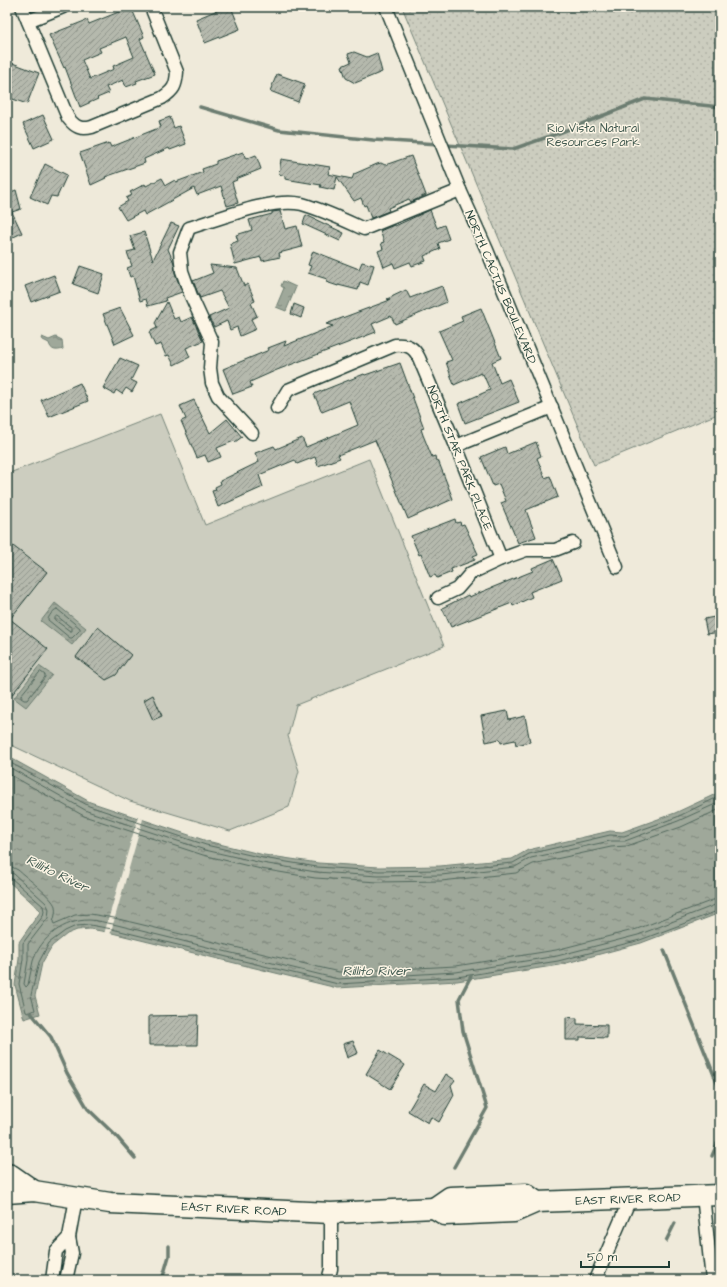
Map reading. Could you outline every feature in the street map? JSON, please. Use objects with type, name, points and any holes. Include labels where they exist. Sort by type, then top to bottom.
[{"type":"main road","name":"EAST RIVER ROAD","points":[[7,1174],[11,1175],[34,1191]]},
{"type":"main road","name":"EAST RIVER ROAD","points":[[7,1193],[34,1191],[110,1203],[331,1213],[434,1208],[450,1197],[526,1194],[537,1202],[711,1195]]},
{"type":"street","points":[[22,7],[68,118],[74,126],[84,130],[162,98],[172,91],[176,83],[177,72],[151,7]]},
{"type":"street","points":[[28,21],[63,7]]},
{"type":"street","name":"NORTH CACTUS BOULEVARD","points":[[386,7],[460,190],[487,250],[617,567]]},
{"type":"street","points":[[252,433],[218,396],[212,383],[210,368],[212,342],[188,289],[183,274],[180,252],[189,228],[271,203],[300,204],[364,229],[460,190]]},
{"type":"street","name":"NORTH STAR PARK PLACE","points":[[276,408],[288,390],[395,345],[409,343],[416,351],[419,358],[501,559]]},
{"type":"street","points":[[456,446],[552,407]]},
{"type":"street","points":[[438,598],[457,589],[471,573],[501,559],[526,550],[555,550],[573,543]]},
{"type":"street","points":[[711,1195],[712,1280]]},
{"type":"street","points":[[66,1280],[72,1253],[69,1237],[76,1198]]},
{"type":"street","points":[[595,1280],[630,1199]]},
{"type":"street","points":[[328,1280],[331,1269],[331,1213]]},
{"type":"street","points":[[52,1280],[56,1251],[69,1237]]},
{"type":"green space","name":"Rio Vista Natural Resources Park","points":[[402,7],[720,7],[720,413],[594,465]]},
{"type":"green space","points":[[160,414],[205,525],[369,459],[444,646],[296,705],[288,736],[299,771],[289,807],[230,831],[130,801],[7,743],[7,474]]},
{"type":"water","points":[[283,281],[296,287],[286,311],[276,307],[284,288],[281,286]]},
{"type":"water","points":[[42,337],[49,340],[56,337],[62,340],[63,349],[52,349],[49,343],[41,339]]},
{"type":"water","points":[[55,603],[86,628],[72,645],[41,621]]},
{"type":"water","points":[[39,666],[52,675],[26,707],[14,698]]},
{"type":"water","name":"Rillito River","points":[[7,756],[90,802],[207,841],[264,855],[318,863],[379,867],[440,866],[512,859],[528,850],[610,831],[622,832],[675,813],[720,792],[720,913],[641,943],[559,965],[457,981],[337,988],[112,933],[90,929],[77,930],[67,934],[52,946],[42,963],[35,996],[40,1014],[24,1019],[15,985],[19,959],[19,942],[40,910],[7,880]]},
{"type":"pier","points":[[138,817],[143,819],[110,935],[104,934]]},
{"type":"building","points":[[131,7],[144,37],[140,39],[155,74],[136,81],[137,83],[126,87],[123,80],[106,87],[109,93],[80,107],[65,67],[64,68],[49,35],[87,20],[89,24]],"holes":[[[126,37],[134,57],[113,66],[114,69],[90,79],[82,60],[101,52],[99,48]]]},
{"type":"building","points":[[225,7],[231,7],[240,29],[205,43],[196,19]]},
{"type":"building","points":[[354,52],[367,57],[377,53],[382,72],[355,83],[346,78],[342,66],[351,62],[348,54]]},
{"type":"building","points":[[7,61],[39,73],[27,104],[7,97]]},
{"type":"building","points":[[277,74],[305,84],[298,102],[270,91]]},
{"type":"building","points":[[43,115],[54,139],[34,148],[23,124]]},
{"type":"building","points":[[170,117],[174,128],[179,126],[186,144],[170,150],[169,148],[144,159],[145,163],[105,177],[106,178],[91,185],[80,153],[109,143],[111,147],[161,127],[159,121]]},
{"type":"building","points":[[243,152],[246,159],[256,155],[261,169],[232,182],[238,203],[227,206],[221,186],[197,195],[194,188],[145,215],[143,211],[126,220],[118,207],[128,201],[126,198],[132,195],[130,192],[145,184],[146,186],[162,178],[166,185],[175,180],[176,182],[203,172],[202,169],[216,164],[216,161]]},
{"type":"building","points":[[411,156],[426,195],[411,202],[409,199],[388,208],[389,211],[371,218],[366,205],[364,206],[361,198],[354,201],[337,177],[334,190],[320,187],[321,185],[285,179],[285,176],[279,174],[281,159],[330,167],[328,174],[352,179],[354,174],[377,164],[381,163],[385,165]]},
{"type":"building","points":[[45,164],[67,175],[57,197],[51,196],[47,205],[30,197]]},
{"type":"building","points":[[16,190],[21,209],[12,212],[22,233],[7,240],[7,194]]},
{"type":"building","points":[[430,210],[437,228],[444,225],[449,239],[438,243],[440,249],[424,256],[426,261],[412,266],[410,262],[395,268],[393,263],[384,267],[378,251],[383,249],[381,243],[384,242],[380,231]]},
{"type":"building","points":[[280,211],[285,229],[297,226],[302,247],[279,253],[280,257],[262,261],[261,257],[235,264],[230,244],[238,241],[236,235],[252,230],[249,220],[272,214],[272,212]]},
{"type":"building","points":[[306,215],[344,233],[340,241],[303,224]]},
{"type":"building","points":[[171,223],[179,226],[168,249],[174,263],[175,273],[182,292],[165,298],[166,301],[148,306],[146,299],[140,301],[133,276],[130,277],[127,268],[132,266],[127,252],[135,250],[130,236],[144,232],[153,260]]},
{"type":"building","points":[[313,251],[359,269],[362,262],[374,265],[368,285],[360,282],[358,290],[338,286],[326,282],[327,279],[308,273],[311,266],[308,265]]},
{"type":"building","points":[[210,265],[237,268],[244,286],[248,284],[255,301],[251,303],[257,316],[251,319],[256,329],[240,336],[237,327],[230,330],[227,321],[214,327],[209,317],[229,308],[220,291],[200,298],[193,281],[213,273]]},
{"type":"building","points":[[80,266],[104,274],[98,293],[73,284]]},
{"type":"building","points":[[54,275],[60,291],[31,302],[25,286]]},
{"type":"building","points":[[442,286],[447,302],[395,324],[391,316],[372,324],[376,332],[277,370],[250,382],[252,387],[233,394],[223,369],[269,350],[268,348],[286,341],[284,346],[333,326],[326,324],[390,300],[387,299],[406,290],[410,298]]},
{"type":"building","points":[[167,302],[174,319],[179,317],[181,322],[192,317],[203,341],[186,348],[190,357],[174,365],[169,355],[166,356],[161,344],[155,346],[149,332],[157,328],[155,323]]},
{"type":"building","points":[[294,304],[304,308],[301,318],[291,314]]},
{"type":"building","points":[[120,308],[134,335],[115,344],[103,314]]},
{"type":"building","points":[[481,308],[501,358],[492,362],[500,383],[509,379],[519,402],[465,423],[458,404],[490,390],[483,374],[481,375],[481,373],[454,385],[446,362],[452,360],[439,331],[463,321],[461,316]]},
{"type":"building","points":[[120,358],[138,366],[131,380],[137,383],[132,392],[126,388],[122,394],[116,390],[114,394],[103,388]]},
{"type":"building","points":[[400,363],[424,428],[421,429],[423,435],[432,457],[435,456],[436,461],[438,460],[453,499],[408,519],[375,440],[338,455],[340,458],[318,466],[315,457],[297,464],[295,460],[259,475],[263,487],[218,507],[212,491],[216,490],[215,487],[221,484],[220,481],[259,462],[255,453],[274,446],[276,449],[302,438],[306,447],[358,425],[349,401],[322,412],[314,394],[364,374],[365,375]]},
{"type":"building","points":[[80,383],[88,401],[49,417],[41,400]]},
{"type":"building","points":[[194,400],[210,433],[227,419],[242,437],[235,442],[234,441],[217,448],[221,457],[208,462],[205,455],[197,458],[181,421],[186,419],[180,406]]},
{"type":"building","points":[[536,442],[541,456],[537,458],[545,478],[550,476],[558,497],[526,510],[536,537],[518,543],[501,503],[506,501],[499,484],[493,486],[481,457],[505,447],[507,454]]},
{"type":"building","points":[[455,519],[456,523],[460,522],[461,525],[464,524],[478,554],[473,556],[475,560],[451,569],[452,572],[437,578],[435,575],[430,577],[421,554],[419,555],[411,536]]},
{"type":"building","points":[[13,546],[47,572],[10,619],[48,649],[7,701],[7,548]]},
{"type":"building","points":[[553,559],[562,579],[530,592],[532,597],[513,606],[512,603],[451,627],[442,608],[468,595],[469,597],[533,571],[532,568]]},
{"type":"building","points":[[720,616],[720,632],[707,634],[704,619]]},
{"type":"building","points":[[98,627],[131,655],[116,675],[106,680],[76,657]]},
{"type":"building","points":[[153,695],[162,716],[153,720],[144,700]]},
{"type":"building","points":[[507,711],[509,720],[525,716],[530,742],[516,745],[515,740],[501,743],[500,739],[486,742],[481,716]]},
{"type":"building","points":[[198,1015],[197,1045],[149,1045],[149,1016]]},
{"type":"building","points":[[566,1017],[577,1018],[577,1024],[607,1025],[607,1038],[580,1037],[580,1040],[566,1040]]},
{"type":"building","points":[[353,1041],[358,1053],[347,1058],[343,1044]]},
{"type":"building","points":[[380,1050],[405,1065],[390,1089],[366,1074]]},
{"type":"building","points":[[446,1074],[455,1080],[451,1085],[454,1095],[439,1122],[431,1117],[428,1123],[408,1111],[424,1084],[436,1091]]},
{"type":"waterway","points":[[445,145],[513,149],[559,133],[645,99],[720,107]]},
{"type":"waterway","points":[[200,107],[279,130],[373,140],[439,144]]},
{"type":"waterway","points":[[664,950],[720,1090]]},
{"type":"waterway","points":[[454,1167],[487,1108],[463,1031],[459,999],[471,976]]},
{"type":"waterway","points":[[31,1013],[51,1037],[67,1073],[88,1109],[117,1137],[135,1158]]},
{"type":"waterway","points":[[712,1156],[720,1137]]},
{"type":"waterway","points":[[666,1241],[675,1223]]},
{"type":"waterway","points":[[162,1280],[169,1256],[169,1246]]}]
